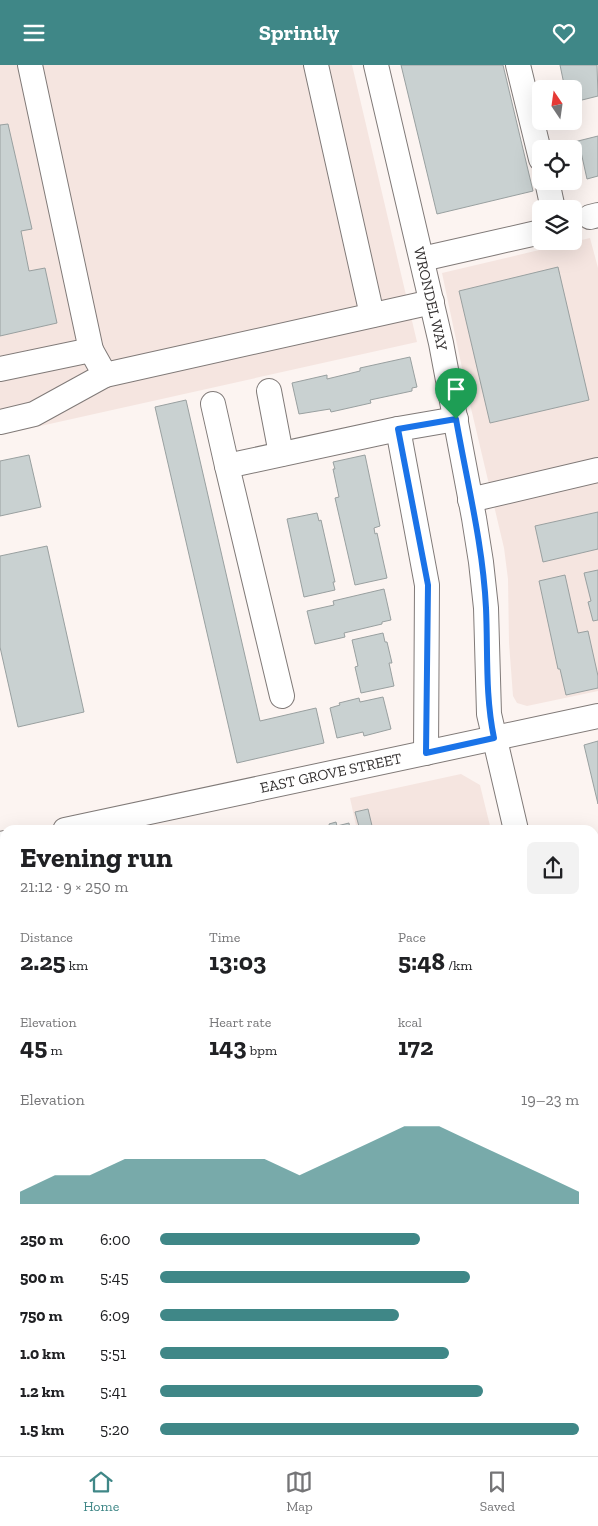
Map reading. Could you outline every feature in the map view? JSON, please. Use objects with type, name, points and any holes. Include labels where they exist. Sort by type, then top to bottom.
[{"type":"street","points":[[30,65],[90,349],[105,375]]},
{"type":"street","points":[[316,65],[372,315]]},
{"type":"street","name":"WRONDEL WAY","points":[[376,65],[432,302],[456,419],[481,561],[486,608],[489,714],[515,825]]},
{"type":"street","points":[[518,65],[536,140]]},
{"type":"street","points":[[422,259],[532,234]]},
{"type":"street","points":[[0,422],[34,414],[105,375],[432,302]]},
{"type":"street","points":[[0,369],[90,349]]},
{"type":"street","points":[[269,391],[281,454]]},
{"type":"street","points":[[213,405],[282,696]]},
{"type":"street","points":[[226,466],[398,429],[456,419]]},
{"type":"street","points":[[398,429],[428,585],[426,753]]},
{"type":"street","points":[[470,499],[598,470]]},
{"type":"street","name":"EAST GROVE STREET","points":[[88,825],[598,716]]},
{"type":"shaded area","points":[[0,65],[352,65],[417,342],[0,435]]},
{"type":"shaded area","points":[[590,238],[598,268],[598,691],[527,706],[517,703],[513,696],[509,643],[508,579],[504,548],[466,387],[442,273],[539,250],[582,250],[582,240]]},
{"type":"shaded area","points":[[461,774],[480,785],[490,825],[356,825],[350,798]]},
{"type":"building","points":[[401,65],[503,65],[533,191],[437,214]]},
{"type":"building","points":[[560,65],[597,65],[598,96],[582,100],[582,80],[563,80]]},
{"type":"building","points":[[8,124],[32,229],[21,231],[29,271],[45,268],[57,323],[0,336],[0,125]]},
{"type":"building","points":[[598,136],[598,176],[587,179],[582,156],[582,140]]},
{"type":"building","points":[[558,267],[589,400],[490,423],[459,291]]},
{"type":"building","points":[[410,357],[417,387],[412,388],[412,391],[370,400],[371,403],[331,412],[330,409],[299,414],[292,383],[327,375],[327,379],[360,371],[360,368]]},
{"type":"building","points":[[186,400],[260,721],[316,708],[324,743],[237,763],[155,407]]},
{"type":"building","points":[[29,455],[41,507],[0,516],[0,461]]},
{"type":"building","points":[[365,455],[380,526],[374,528],[375,534],[377,533],[387,578],[355,585],[335,498],[339,497],[333,462]]},
{"type":"building","points":[[598,512],[598,549],[543,562],[535,526]]},
{"type":"building","points":[[317,513],[319,521],[321,520],[335,582],[333,582],[335,590],[304,597],[287,519]]},
{"type":"building","points":[[47,546],[84,712],[18,727],[0,647],[0,556]]},
{"type":"building","points":[[598,570],[598,620],[593,621],[588,602],[591,601],[584,573]]},
{"type":"building","points":[[565,575],[578,633],[588,631],[598,676],[598,688],[566,695],[560,669],[558,669],[539,581]]},
{"type":"building","points":[[384,589],[391,620],[344,633],[345,637],[315,644],[307,611],[334,605],[333,601]]},
{"type":"building","points":[[383,633],[392,663],[389,663],[394,686],[361,693],[355,667],[358,666],[352,640]]},
{"type":"building","points":[[383,697],[391,729],[364,736],[363,732],[337,738],[330,708],[340,705],[339,703],[359,698],[360,702]]},
{"type":"building","points":[[598,741],[598,804],[584,745]]},
{"type":"building","points":[[368,809],[372,825],[359,825],[355,812]]},
{"type":"route","points":[[456,419],[481,561],[486,608],[489,714],[494,738],[426,753],[428,585],[398,429],[456,419]]}]
